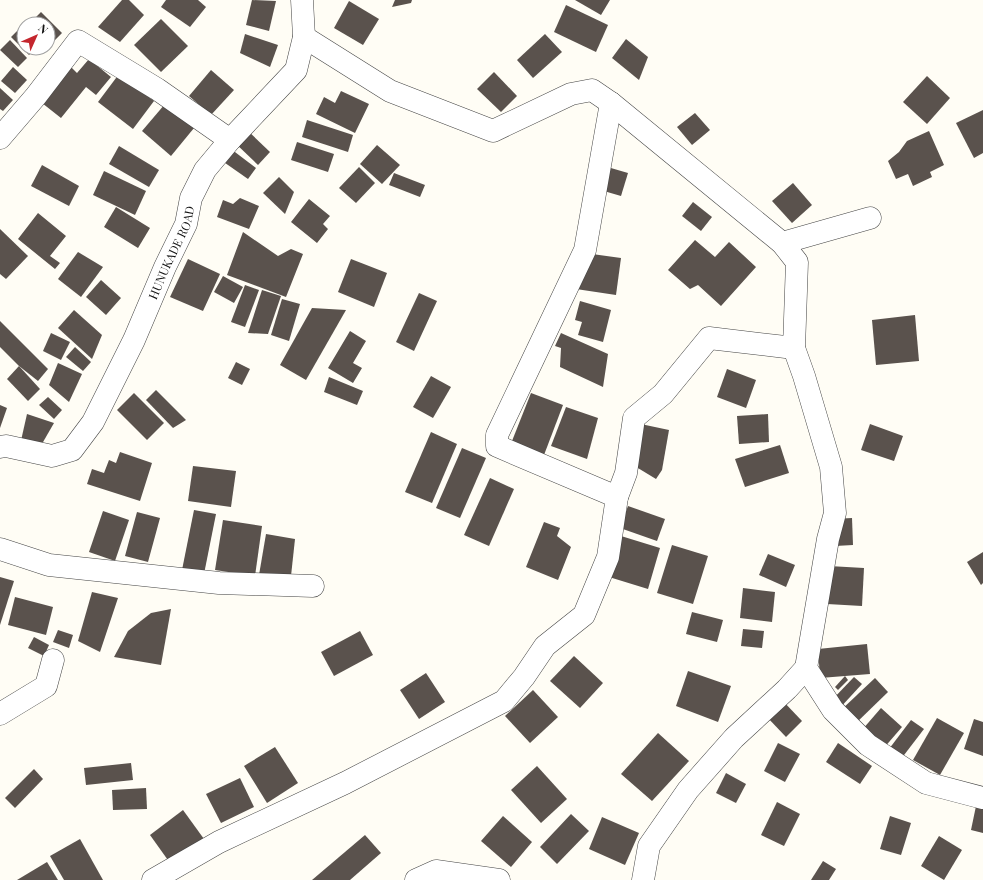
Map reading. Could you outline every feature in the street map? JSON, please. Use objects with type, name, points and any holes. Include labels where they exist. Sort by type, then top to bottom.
[{"type":"street","name":"HUNUKADE ROAD","points":[[0,448],[6,446],[52,456],[72,450],[89,428],[134,340],[165,266],[186,224],[191,198],[205,170],[230,140],[296,70],[304,37],[302,0]]},
{"type":"street","points":[[304,37],[390,91],[493,131],[571,94],[592,90],[611,103],[782,243],[797,262],[794,348],[804,376],[831,467],[835,513],[828,539],[806,668],[734,738],[688,790],[649,846],[643,880]]},
{"type":"street","points":[[0,138],[36,96],[78,41],[157,89],[230,140]]},
{"type":"street","points":[[611,103],[585,250],[497,435],[497,446],[617,498]]},
{"type":"street","points":[[782,243],[870,218]]},
{"type":"street","points":[[153,880],[219,842],[345,783],[504,701],[524,677],[545,646],[584,615],[608,557],[617,498],[626,473],[634,418],[663,394],[709,338],[794,348]]},
{"type":"street","points":[[0,549],[49,565],[219,583],[313,586]]},
{"type":"street","points":[[0,714],[46,686],[53,660]]},
{"type":"street","points":[[806,668],[833,710],[868,746],[926,783],[983,798]]},
{"type":"street","points":[[416,880],[436,871],[499,880]]},
{"type":"building","points":[[122,0],[129,0],[144,15],[120,42],[98,27]]},
{"type":"building","points":[[166,0],[198,0],[206,7],[190,27],[161,7]]},
{"type":"building","points":[[252,0],[276,1],[269,31],[246,25]]},
{"type":"building","points":[[395,0],[412,0],[411,3],[392,7]]},
{"type":"building","points":[[575,0],[610,0],[601,15]]},
{"type":"building","points":[[349,1],[379,19],[363,45],[334,28]]},
{"type":"building","points":[[566,5],[608,25],[596,52],[554,32]]},
{"type":"building","points":[[41,12],[45,16],[37,16]]},
{"type":"building","points":[[161,19],[188,46],[161,72],[134,45]]},
{"type":"building","points":[[56,27],[62,33],[56,39]]},
{"type":"building","points":[[16,32],[16,42],[11,37]]},
{"type":"building","points":[[245,34],[278,45],[270,67],[240,53]]},
{"type":"building","points":[[545,34],[562,52],[533,78],[517,60]]},
{"type":"building","points":[[626,39],[648,57],[639,80],[612,58]]},
{"type":"building","points":[[10,40],[16,46],[16,56],[25,56],[27,58],[18,67],[0,50]]},
{"type":"building","points":[[89,59],[111,77],[96,95],[86,87],[61,118],[42,103],[71,67],[77,73]]},
{"type":"building","points":[[13,67],[27,80],[15,93],[1,81]]},
{"type":"building","points":[[211,70],[234,90],[211,115],[189,96]]},
{"type":"building","points":[[494,72],[517,96],[501,112],[477,89]]},
{"type":"building","points":[[119,74],[154,101],[133,129],[98,102]]},
{"type":"building","points":[[927,76],[950,98],[927,124],[903,102]]},
{"type":"building","points":[[0,88],[13,100],[3,111],[0,109]]},
{"type":"building","points":[[341,91],[369,104],[355,133],[316,114],[324,97],[335,103]]},
{"type":"building","points":[[165,104],[194,128],[171,156],[142,131]]},
{"type":"building","points":[[983,110],[983,153],[974,158],[956,123]]},
{"type":"building","points":[[695,113],[710,130],[692,145],[677,127]]},
{"type":"building","points":[[307,120],[353,135],[348,152],[302,137]]},
{"type":"building","points":[[245,128],[270,152],[258,165],[233,141]]},
{"type":"building","points":[[929,131],[944,165],[930,172],[932,177],[913,186],[908,174],[896,179],[888,161],[899,152],[907,141]]},
{"type":"building","points":[[297,142],[334,154],[328,172],[291,160]]},
{"type":"building","points":[[377,145],[400,165],[382,184],[360,164]]},
{"type":"building","points":[[119,146],[159,170],[149,187],[109,164]]},
{"type":"building","points":[[227,146],[256,168],[248,179],[218,158]]},
{"type":"building","points":[[42,165],[79,186],[69,206],[31,186]]},
{"type":"building","points":[[604,166],[628,173],[621,196],[597,189]]},
{"type":"building","points":[[359,167],[375,183],[356,203],[339,188]]},
{"type":"building","points":[[104,171],[146,191],[135,215],[93,195]]},
{"type":"building","points":[[394,173],[425,185],[420,197],[389,185]]},
{"type":"building","points":[[279,177],[294,192],[285,214],[263,193]]},
{"type":"building","points":[[793,183],[812,205],[792,223],[772,201]]},
{"type":"building","points":[[240,198],[259,206],[249,229],[217,217],[223,200],[233,204]]},
{"type":"building","points":[[309,199],[330,216],[323,224],[328,229],[317,243],[291,222]]},
{"type":"building","points":[[693,202],[712,217],[701,231],[682,216]]},
{"type":"building","points":[[116,207],[150,228],[138,248],[104,227]]},
{"type":"building","points":[[38,213],[66,236],[50,256],[60,263],[55,269],[18,239]]},
{"type":"building","points":[[0,229],[28,256],[6,279],[0,274]]},
{"type":"building","points":[[243,232],[278,256],[291,249],[303,254],[286,297],[227,275]]},
{"type":"building","points":[[695,240],[715,257],[729,242],[756,267],[721,306],[698,285],[690,289],[668,270]]},
{"type":"building","points":[[78,252],[103,267],[81,297],[58,279]]},
{"type":"building","points":[[592,254],[621,258],[616,295],[576,289]]},
{"type":"building","points":[[188,259],[220,274],[203,311],[170,297]]},
{"type":"building","points":[[351,259],[387,273],[374,307],[338,292]]},
{"type":"building","points":[[223,276],[243,287],[234,303],[214,292]]},
{"type":"building","points":[[101,280],[121,298],[106,315],[86,297]]},
{"type":"building","points":[[245,285],[259,290],[245,327],[231,322]]},
{"type":"building","points":[[262,290],[281,296],[268,334],[248,333]]},
{"type":"building","points":[[419,293],[437,301],[414,351],[396,342]]},
{"type":"building","points":[[282,299],[300,304],[289,341],[271,335]]},
{"type":"building","points":[[580,301],[611,310],[603,342],[578,335],[582,322],[575,320]]},
{"type":"building","points":[[312,308],[346,310],[306,380],[280,365]]},
{"type":"building","points":[[74,310],[102,335],[92,359],[58,328]]},
{"type":"building","points":[[915,315],[919,361],[876,365],[872,320]]},
{"type":"building","points":[[0,321],[48,369],[38,381],[19,366],[0,347]]},
{"type":"building","points":[[350,331],[366,341],[353,363],[362,368],[353,383],[328,368]]},
{"type":"building","points":[[51,333],[70,342],[61,360],[43,351]]},
{"type":"building","points":[[561,333],[608,354],[603,387],[560,367],[561,348],[555,346]]},
{"type":"building","points":[[75,347],[91,362],[83,371],[66,357]]},
{"type":"building","points":[[236,362],[250,369],[242,385],[228,378]]},
{"type":"building","points":[[58,363],[82,374],[69,402],[49,385]]},
{"type":"building","points":[[19,366],[40,389],[28,401],[7,379]]},
{"type":"building","points":[[727,369],[756,380],[746,408],[717,397]]},
{"type":"building","points":[[431,376],[451,387],[433,418],[413,407]]},
{"type":"building","points":[[329,377],[363,391],[357,405],[324,392]]},
{"type":"building","points":[[156,390],[186,420],[173,428],[146,400]]},
{"type":"building","points":[[134,393],[164,423],[147,440],[117,410]]},
{"type":"building","points":[[531,393],[563,405],[544,455],[512,441]]},
{"type":"building","points":[[48,397],[62,410],[54,419],[39,405]]},
{"type":"building","points":[[0,405],[7,408],[0,428]]},
{"type":"building","points":[[566,407],[598,418],[587,459],[551,446]]},
{"type":"building","points":[[27,414],[54,423],[39,449],[20,445]]},
{"type":"building","points":[[768,414],[769,442],[739,444],[737,416]]},
{"type":"building","points":[[636,423],[669,430],[662,470],[656,479],[628,462]]},
{"type":"building","points":[[870,424],[903,436],[894,461],[861,450]]},
{"type":"building","points":[[431,432],[457,444],[432,503],[405,492]]},
{"type":"building","points":[[780,445],[789,473],[745,487],[735,459]]},
{"type":"building","points":[[462,448],[486,458],[460,518],[436,508]]},
{"type":"building","points":[[120,452],[152,463],[140,501],[87,484],[92,469],[104,473],[109,460],[116,463]]},
{"type":"building","points":[[193,466],[236,471],[231,507],[188,501]]},
{"type":"building","points":[[490,478],[514,489],[489,546],[464,535]]},
{"type":"building","points":[[628,506],[665,519],[657,541],[620,528]]},
{"type":"building","points":[[194,510],[216,514],[204,574],[182,570]]},
{"type":"building","points":[[103,511],[129,520],[115,561],[89,552]]},
{"type":"building","points":[[137,512],[160,518],[148,562],[125,556]]},
{"type":"building","points":[[852,518],[853,545],[835,546],[833,519]]},
{"type":"building","points":[[223,520],[262,526],[255,576],[215,570]]},
{"type":"building","points":[[544,522],[560,528],[557,536],[571,547],[558,580],[526,567]]},
{"type":"building","points":[[266,534],[295,539],[291,576],[259,575]]},
{"type":"building","points":[[621,536],[660,548],[648,589],[609,577]]},
{"type":"building","points":[[672,545],[708,556],[693,604],[657,593]]},
{"type":"building","points":[[983,552],[983,583],[981,585],[967,562]]},
{"type":"building","points":[[768,554],[795,565],[786,587],[759,575]]},
{"type":"building","points":[[829,566],[864,568],[862,606],[827,604]]},
{"type":"building","points":[[0,577],[14,581],[0,625]]},
{"type":"building","points":[[743,588],[775,592],[772,622],[740,618]]},
{"type":"building","points":[[92,592],[118,598],[100,652],[78,641]]},
{"type":"building","points":[[15,597],[53,607],[46,635],[8,625]]},
{"type":"building","points":[[171,609],[161,665],[114,657],[128,631],[151,613]]},
{"type":"building","points":[[692,612],[723,620],[717,642],[686,634]]},
{"type":"building","points":[[743,629],[764,631],[762,648],[741,646]]},
{"type":"building","points":[[58,630],[73,635],[69,648],[53,642]]},
{"type":"building","points":[[360,631],[373,655],[334,676],[321,652]]},
{"type":"building","points":[[34,637],[49,645],[44,656],[28,648]]},
{"type":"building","points":[[867,644],[870,674],[820,678],[818,649]]},
{"type":"building","points":[[574,656],[603,683],[580,708],[550,681]]},
{"type":"building","points":[[688,671],[731,686],[718,722],[676,706]]},
{"type":"building","points":[[426,673],[445,702],[419,719],[400,690]]},
{"type":"building","points":[[845,676],[848,680],[838,690],[835,687]]},
{"type":"building","points":[[854,677],[862,684],[839,709],[831,701]]},
{"type":"building","points":[[875,678],[888,692],[853,726],[840,711]]},
{"type":"building","points":[[533,690],[558,717],[530,743],[505,716]]},
{"type":"building","points":[[782,700],[802,721],[786,737],[766,716]]},
{"type":"building","points":[[881,708],[902,727],[883,749],[862,730]]},
{"type":"building","points":[[937,718],[964,733],[940,775],[913,760]]},
{"type":"building","points":[[974,719],[983,722],[983,756],[964,749]]},
{"type":"building","points":[[911,720],[924,729],[901,759],[889,749]]},
{"type":"building","points":[[658,733],[689,761],[652,801],[621,774]]},
{"type":"building","points":[[778,743],[800,754],[785,782],[764,771]]},
{"type":"building","points":[[838,743],[872,766],[860,784],[826,762]]},
{"type":"building","points":[[275,747],[298,783],[267,803],[244,766]]},
{"type":"building","points":[[131,763],[133,780],[86,785],[84,768]]},
{"type":"building","points":[[537,766],[567,799],[541,823],[511,790]]},
{"type":"building","points":[[34,769],[43,779],[15,808],[5,798]]},
{"type":"building","points":[[726,773],[746,784],[736,803],[716,793]]},
{"type":"building","points":[[240,778],[254,807],[221,823],[206,794]]},
{"type":"building","points":[[146,788],[147,809],[113,810],[112,790]]},
{"type":"building","points":[[777,802],[800,814],[784,846],[761,835]]},
{"type":"building","points":[[976,806],[983,807],[983,833],[971,830]]},
{"type":"building","points":[[183,810],[204,839],[170,863],[150,835]]},
{"type":"building","points":[[571,814],[589,831],[557,864],[540,847]]},
{"type":"building","points":[[503,816],[532,842],[511,867],[481,841]]},
{"type":"building","points":[[890,816],[911,823],[901,855],[880,849]]},
{"type":"building","points":[[602,817],[639,833],[625,865],[589,849]]},
{"type":"building","points":[[365,835],[381,853],[350,880],[312,880]]},
{"type":"building","points":[[939,836],[962,850],[944,880],[921,866]]},
{"type":"building","points":[[80,839],[103,880],[64,880],[50,856]]},
{"type":"building","points":[[823,861],[836,869],[829,880],[811,880]]},
{"type":"building","points":[[47,862],[58,880],[17,880]]}]
